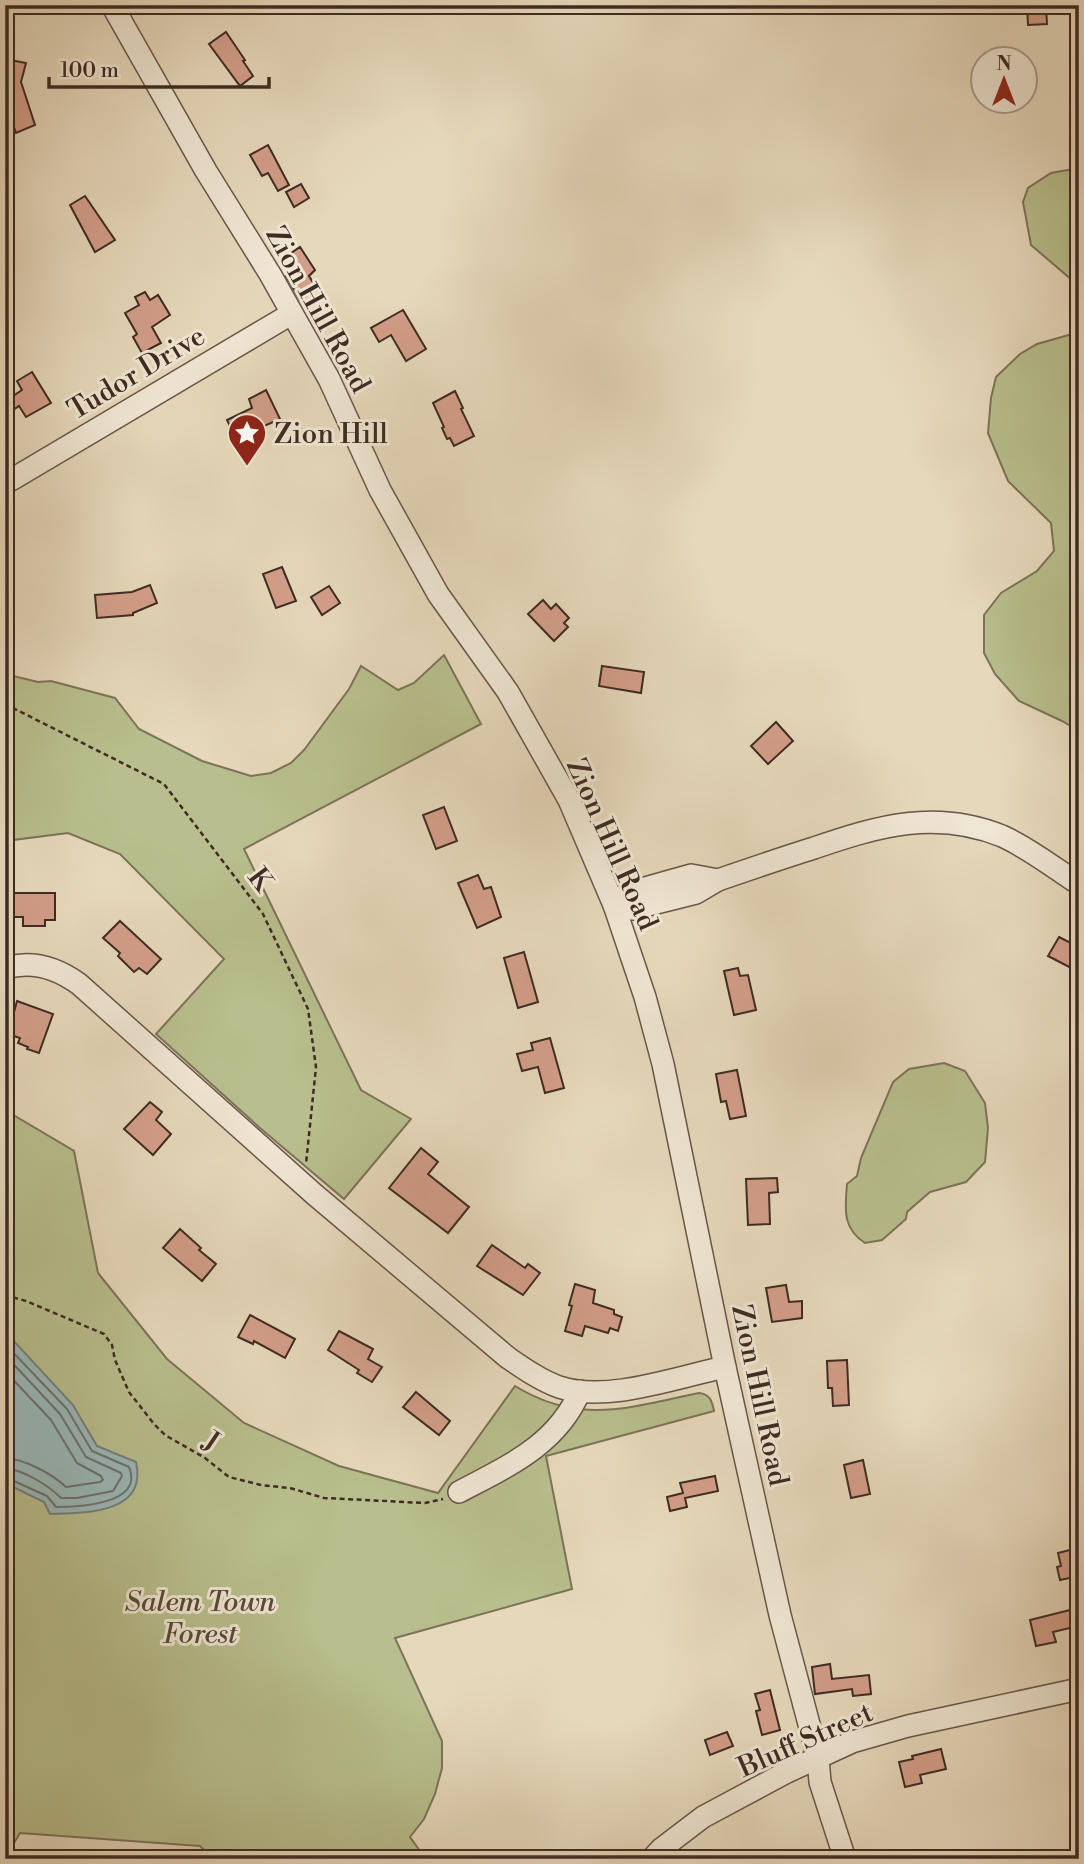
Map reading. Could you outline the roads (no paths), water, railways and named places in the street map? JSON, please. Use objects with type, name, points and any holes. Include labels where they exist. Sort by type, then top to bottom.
[{"type":"street","name":"Zion Hill Road","points":[[112,5],[329,379],[380,490],[438,594],[508,692],[569,800],[614,905],[658,1041],[725,1367],[780,1615],[818,1758],[820,1782],[845,1859]]},
{"type":"street","name":"Tudor Drive","points":[[11,480],[291,314]]},
{"type":"street","points":[[614,905],[632,909],[696,893],[718,880],[872,828],[900,823],[938,822],[976,828],[1002,836],[1079,884]]},
{"type":"street","points":[[5,968],[37,965],[59,971],[71,978],[304,1185],[507,1357],[532,1374],[556,1386],[599,1392],[632,1388],[725,1367]]},
{"type":"street","points":[[459,1492],[535,1450],[566,1418],[580,1391]]},
{"type":"street","name":"Bluff Street","points":[[652,1859],[703,1817],[787,1772],[852,1742],[908,1726],[1079,1689]]},
{"type":"water","points":[[5,1336],[12,1339],[73,1405],[97,1446],[136,1462],[137,1479],[133,1492],[123,1501],[96,1511],[50,1514],[44,1502],[5,1483]]},
{"type":"place","name":"Zion Hill","points":[[247,467]]},
{"type":"park label","name":"Salem Town Forest","points":[[200,1617]]}]
